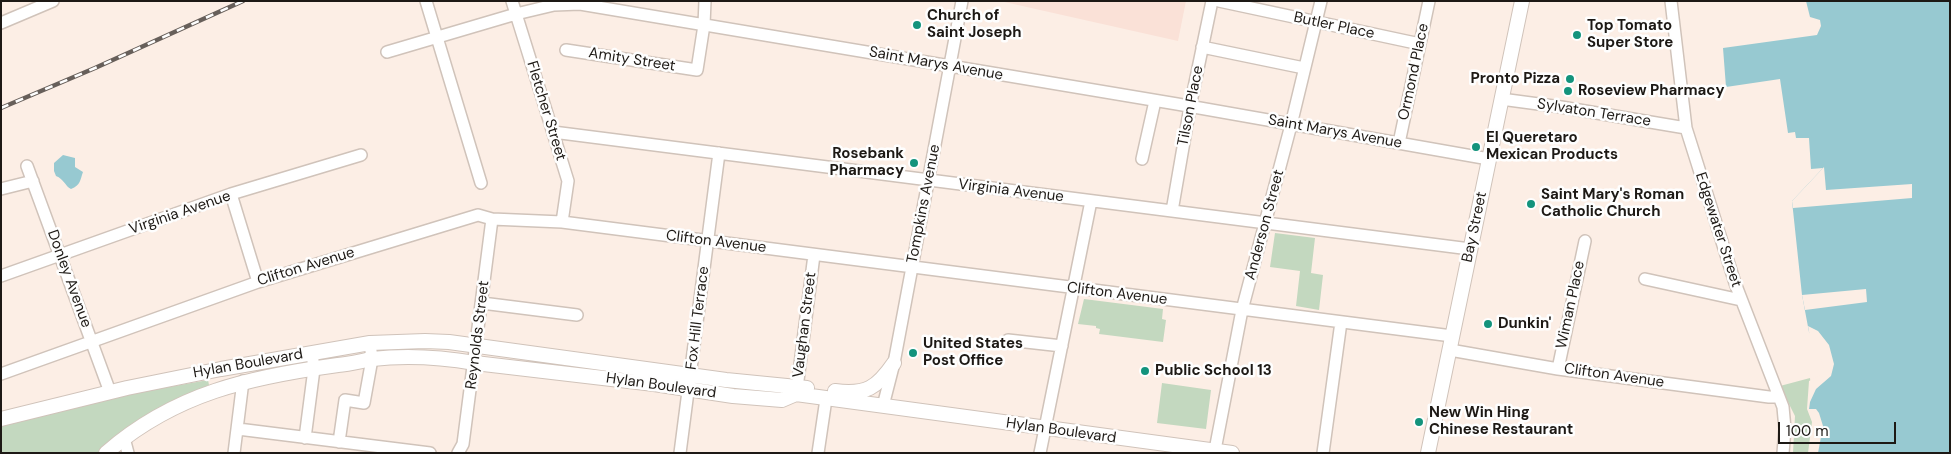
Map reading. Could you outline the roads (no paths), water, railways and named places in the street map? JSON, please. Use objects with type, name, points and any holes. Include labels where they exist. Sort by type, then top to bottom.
[{"type":"main road","name":"Bay Street","points":[[1428,453],[1522,1]]},
{"type":"main road","name":"Hylan Boulevard","points":[[1,420],[110,392],[221,369],[370,343],[425,341],[565,357],[796,391],[826,399],[1232,453]]},
{"type":"main road","name":"Hylan Boulevard","points":[[106,453],[124,438],[165,412],[200,396],[243,381],[372,359],[419,357],[453,359],[474,364],[732,396],[782,400],[796,391]]},
{"type":"main road","points":[[796,391],[818,388],[854,393],[863,392],[883,379],[894,363]]},
{"type":"street","points":[[22,1],[27,13]]},
{"type":"street","points":[[1,23],[53,1]]},
{"type":"street","points":[[426,1],[481,183]]},
{"type":"street","name":"Fletcher Street","points":[[512,1],[568,181],[562,222]]},
{"type":"street","points":[[704,25],[706,1]]},
{"type":"street","name":"Tompkins Avenue","points":[[883,406],[894,363],[961,1]]},
{"type":"street","name":"Tilson Place","points":[[1172,211],[1190,107],[1212,1]]},
{"type":"street","name":"Butler Place","points":[[1219,1],[1420,44]]},
{"type":"street","name":"Anderson Street","points":[[1215,450],[1242,310],[1291,125],[1321,1]]},
{"type":"street","name":"Ormond Place","points":[[1399,143],[1429,1]]},
{"type":"street","name":"Edgewater Street","points":[[1671,1],[1686,128],[1741,300],[1780,397],[1785,415],[1783,453]]},
{"type":"street","name":"Saint Marys Avenue","points":[[387,52],[516,14],[554,5],[580,3],[626,6],[704,25],[1489,159]]},
{"type":"street","name":"Amity Street","points":[[566,50],[697,70],[704,25]]},
{"type":"street","points":[[1202,48],[1304,68]]},
{"type":"street","name":"Sylvaton Terrace","points":[[1501,100],[1561,107],[1686,128]]},
{"type":"street","points":[[1142,159],[1156,101]]},
{"type":"street","name":"Virginia Avenue","points":[[553,132],[1470,249]]},
{"type":"street","name":"Fox Hill Terrace","points":[[680,453],[719,153]]},
{"type":"street","name":"Virginia Avenue","points":[[1,276],[231,194],[361,155]]},
{"type":"street","name":"Donley Avenue","points":[[27,166],[110,392]]},
{"type":"street","points":[[1,189],[34,181]]},
{"type":"street","points":[[231,194],[258,282]]},
{"type":"street","points":[[1040,453],[1090,201]]},
{"type":"street","name":"Clifton Avenue","points":[[1,374],[258,282],[478,214],[492,219],[562,222],[1341,322],[1451,343],[1558,369],[1780,397]]},
{"type":"street","name":"Reynolds Street","points":[[459,452],[463,444],[477,347],[492,219]]},
{"type":"street","name":"Wiman Place","points":[[1558,369],[1585,242]]},
{"type":"street","name":"Vaughan Street","points":[[796,391],[814,255]]},
{"type":"street","points":[[1645,279],[1741,300]]},
{"type":"street","points":[[482,303],[577,315]]},
{"type":"street","points":[[1323,453],[1341,322]]},
{"type":"street","points":[[1008,340],[1062,346]]},
{"type":"street","points":[[339,442],[346,400],[364,403],[372,359],[370,343]]},
{"type":"street","points":[[304,438],[314,368],[312,353]]},
{"type":"street","points":[[234,453],[243,381]]},
{"type":"street","points":[[818,453],[826,399]]},
{"type":"street","points":[[238,429],[430,453]]},
{"type":"street","points":[[124,438],[128,453]]},
{"type":"water","points":[[1806,1],[1950,1],[1950,453],[1811,453],[1815,422],[1809,409],[1811,382],[1825,376],[1826,368],[1817,343],[1809,332],[1802,295],[1792,201],[1823,168],[1811,169],[1809,138],[1796,138],[1795,132],[1788,133],[1780,79],[1726,87],[1723,48],[1817,35],[1821,26],[1820,20],[1810,17]]},
{"type":"water","points":[[63,155],[75,158],[75,167],[83,172],[81,180],[71,189],[56,176],[54,171],[54,163]]},
{"type":"railway","points":[[1,108],[243,1]]},
{"type":"place","name":"Church of Saint Joseph","points":[[917,25]]},
{"type":"place","name":"Top Tomato Super Store","points":[[1577,35]]},
{"type":"place","name":"Pronto Pizza","points":[[1570,79]]},
{"type":"place","name":"Roseview Pharmacy","points":[[1568,91]]},
{"type":"place","name":"El Queretaro Mexican Products","points":[[1476,147]]},
{"type":"place","name":"Rosebank Pharmacy","points":[[914,163]]},
{"type":"place","name":"Saint Mary's Roman Catholic Church","points":[[1531,204]]},
{"type":"place","name":"Dunkin'","points":[[1488,324]]},
{"type":"place","name":"United States Post Office","points":[[913,353]]},
{"type":"place","name":"Public School 13","points":[[1145,371]]},
{"type":"place","name":"New Win Hing Chinese Restaurant","points":[[1419,422]]}]
